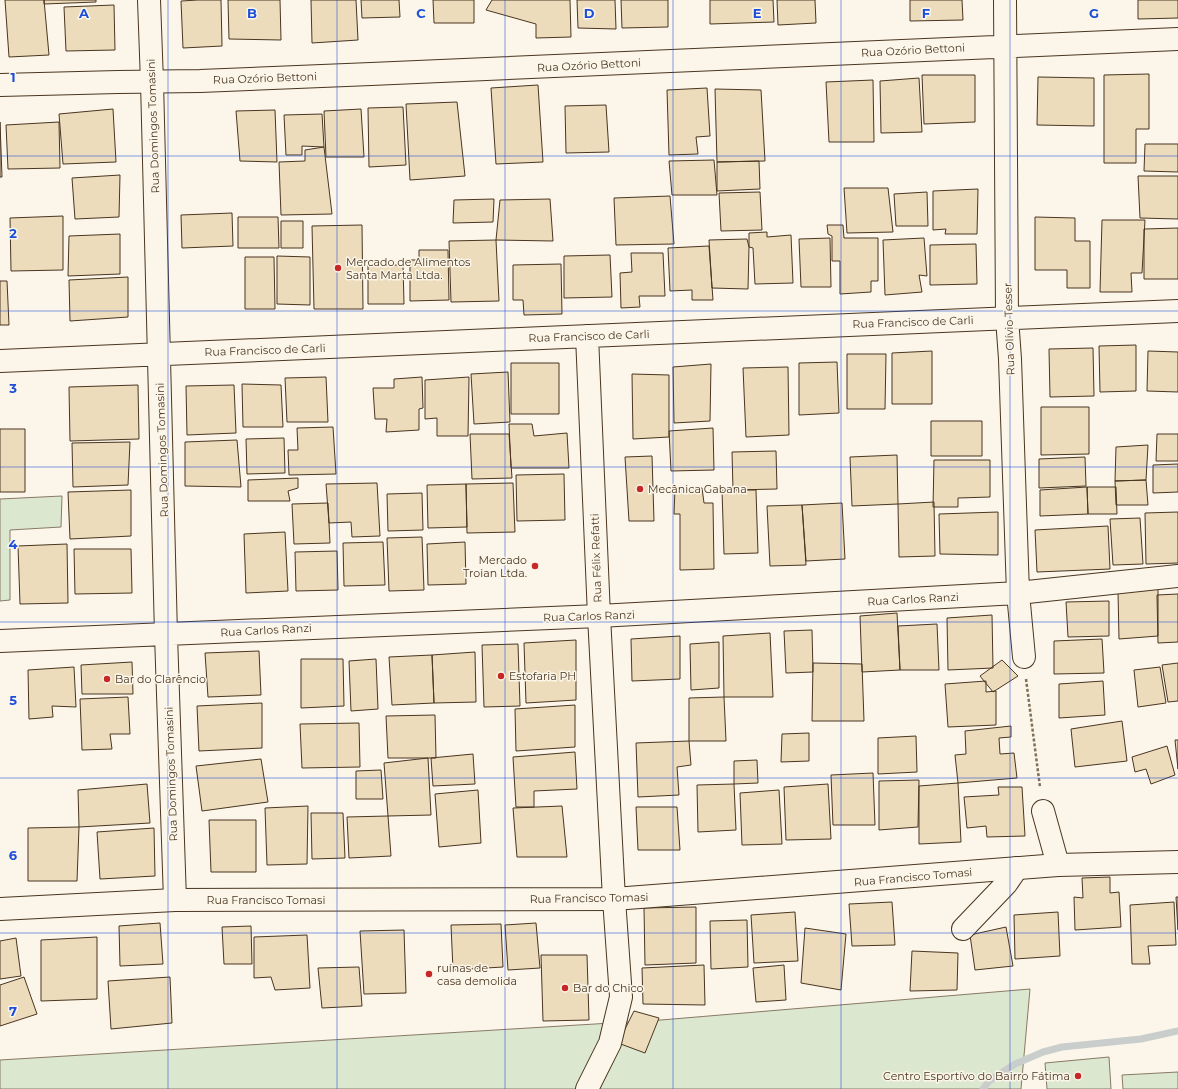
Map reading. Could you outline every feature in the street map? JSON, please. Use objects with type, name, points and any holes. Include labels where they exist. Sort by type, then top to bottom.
[{"type":"street","name":"Rua Domingos Tomasini","points":[[148,0],[152,82],[166,635],[175,900]]},
{"type":"street","name":"Rua Olívio Tesser","points":[[1005,0],[1007,318],[1010,358],[1018,593],[1024,657]]},
{"type":"street","name":"Rua Ozório Bettoni","points":[[0,86],[355,75],[1178,39]]},
{"type":"street","name":"Rua Francisco de Carli","points":[[0,361],[1178,311]]},
{"type":"street","name":"Rua Félix Refatti","points":[[586,1089],[610,1043],[621,998],[614,899],[599,616],[587,336]]},
{"type":"street","name":"Rua Carlos Ranzi","points":[[0,641],[599,616],[1018,593],[1178,576]]},
{"type":"street","points":[[1043,811],[1058,866]]},
{"type":"street","name":"Rua Francisco Tomasi","points":[[0,909],[175,900],[614,899],[1017,868],[1178,862]]},
{"type":"street","points":[[962,929],[1006,884],[1017,868]]},
{"type":"path","points":[[1024,657],[1043,811]]},
{"type":"green space","points":[[62,496],[61,527],[10,530],[10,600],[0,601],[0,499]]},
{"type":"green space","points":[[1030,989],[1021,1089],[0,1089],[0,1060],[661,1020]]},
{"type":"green space","name":"Centro Esportívo do Bairro Fátima","points":[[1109,1057],[1111,1089],[1047,1089],[1045,1063]]},
{"type":"green space","points":[[1178,1072],[1178,1089],[1123,1089],[1122,1075]]},
{"type":"building","points":[[5,0],[44,0],[49,55],[9,57]]},
{"type":"building","points":[[44,0],[96,0],[96,2],[44,4]]},
{"type":"building","points":[[221,0],[222,46],[183,48],[181,1]]},
{"type":"building","points":[[228,0],[280,0],[281,40],[229,39]]},
{"type":"building","points":[[311,0],[356,0],[358,40],[312,43]]},
{"type":"building","points":[[361,0],[399,0],[400,17],[362,18]]},
{"type":"building","points":[[433,0],[474,0],[474,23],[434,23]]},
{"type":"building","points":[[492,0],[570,0],[571,37],[536,38],[536,24],[486,10]]},
{"type":"building","points":[[577,0],[615,0],[616,29],[578,28]]},
{"type":"building","points":[[621,0],[668,0],[668,27],[622,28]]},
{"type":"building","points":[[710,0],[773,0],[774,22],[710,24]]},
{"type":"building","points":[[777,0],[815,0],[816,23],[778,25]]},
{"type":"building","points":[[910,0],[962,0],[963,20],[910,21]]},
{"type":"building","points":[[1138,0],[1178,0],[1178,18],[1138,19]]},
{"type":"building","points":[[114,5],[115,50],[66,51],[64,7]]},
{"type":"building","points":[[1149,74],[1149,129],[1136,129],[1136,163],[1104,163],[1104,75]]},
{"type":"building","points":[[922,75],[975,75],[975,122],[924,124]]},
{"type":"building","points":[[1038,77],[1094,78],[1094,126],[1037,125]]},
{"type":"building","points":[[919,78],[922,132],[881,133],[880,81]]},
{"type":"building","points":[[873,80],[874,142],[829,142],[826,82]]},
{"type":"building","points":[[538,85],[543,162],[496,164],[491,88]]},
{"type":"building","points":[[707,88],[710,136],[696,137],[698,154],[669,155],[667,90]]},
{"type":"building","points":[[715,89],[761,90],[765,161],[717,162]]},
{"type":"building","points":[[457,102],[465,176],[410,180],[406,104]]},
{"type":"building","points":[[606,105],[609,152],[566,153],[565,106]]},
{"type":"building","points":[[403,107],[406,165],[369,167],[368,108]]},
{"type":"building","points":[[113,109],[116,162],[63,164],[59,114]]},
{"type":"building","points":[[361,109],[364,157],[326,157],[324,111]]},
{"type":"building","points":[[275,110],[277,162],[240,161],[236,111]]},
{"type":"building","points":[[322,114],[324,147],[302,146],[302,155],[286,155],[284,115]]},
{"type":"building","points":[[0,122],[2,177],[0,177]]},
{"type":"building","points":[[59,122],[60,168],[8,169],[6,125]]},
{"type":"building","points":[[1145,144],[1178,144],[1178,172],[1144,171]]},
{"type":"building","points":[[324,147],[332,214],[281,215],[279,162],[305,161],[305,150]]},
{"type":"building","points":[[714,160],[717,195],[672,195],[669,161]]},
{"type":"building","points":[[759,161],[760,189],[717,191],[717,162]]},
{"type":"building","points":[[120,175],[119,217],[75,219],[72,178]]},
{"type":"building","points":[[1138,176],[1178,176],[1178,219],[1140,218]]},
{"type":"building","points":[[844,188],[888,188],[893,232],[847,233]]},
{"type":"building","points":[[978,189],[977,234],[945,234],[946,229],[933,230],[933,191]]},
{"type":"building","points":[[760,192],[762,230],[721,231],[719,193]]},
{"type":"building","points":[[927,192],[928,226],[896,226],[894,194]]},
{"type":"building","points":[[670,196],[674,244],[616,245],[614,198]]},
{"type":"building","points":[[494,199],[493,222],[453,223],[454,200]]},
{"type":"building","points":[[550,199],[553,241],[496,240],[500,200]]},
{"type":"building","points":[[232,213],[233,246],[182,248],[181,215]]},
{"type":"building","points":[[63,216],[63,270],[11,271],[10,218]]},
{"type":"building","points":[[238,217],[278,217],[279,248],[238,248]]},
{"type":"building","points":[[1035,217],[1075,218],[1075,241],[1090,241],[1090,288],[1067,288],[1067,270],[1035,270]]},
{"type":"building","points":[[1102,220],[1145,220],[1142,273],[1131,273],[1132,292],[1100,292]]},
{"type":"building","points":[[281,221],[303,221],[303,248],[281,248]]},
{"type":"building","name":"Mercado de Alimentos Santa Marta Ltda.","points":[[362,225],[363,309],[314,309],[312,226]]},
{"type":"building","points":[[827,225],[843,225],[844,238],[878,238],[878,281],[871,281],[871,292],[840,294],[840,261],[832,261],[832,236],[828,234]]},
{"type":"building","points":[[1178,228],[1178,279],[1144,279],[1144,229]]},
{"type":"building","points":[[767,232],[767,237],[791,235],[793,283],[755,284],[753,248],[749,247],[749,233]]},
{"type":"building","points":[[120,234],[120,274],[68,276],[69,236]]},
{"type":"building","points":[[830,238],[831,287],[801,287],[799,239]]},
{"type":"building","points":[[924,238],[927,276],[919,275],[922,292],[885,295],[883,240]]},
{"type":"building","points":[[747,239],[749,247],[748,289],[712,288],[709,240]]},
{"type":"building","points":[[496,240],[499,301],[451,302],[449,241]]},
{"type":"building","points":[[976,244],[977,284],[930,285],[930,245]]},
{"type":"building","points":[[709,246],[713,300],[692,300],[692,290],[670,291],[668,248]]},
{"type":"building","points":[[419,250],[448,250],[449,300],[410,301],[410,260],[419,260]]},
{"type":"building","points":[[631,253],[663,253],[665,296],[639,296],[640,307],[621,308],[620,273],[632,272]]},
{"type":"building","points":[[610,255],[612,297],[564,298],[564,256]]},
{"type":"building","points":[[277,256],[310,257],[310,305],[277,304]]},
{"type":"building","points":[[245,257],[274,257],[275,309],[245,309]]},
{"type":"building","points":[[561,264],[562,314],[524,315],[523,300],[513,300],[513,265]]},
{"type":"building","points":[[368,265],[403,265],[404,304],[368,304]]},
{"type":"building","points":[[128,277],[128,317],[70,321],[69,280]]},
{"type":"building","points":[[0,281],[7,281],[9,325],[0,325]]},
{"type":"building","points":[[1136,345],[1136,391],[1100,392],[1099,346]]},
{"type":"building","points":[[1093,348],[1094,396],[1050,397],[1049,349]]},
{"type":"building","points":[[932,351],[932,404],[892,404],[892,353]]},
{"type":"building","points":[[1148,351],[1178,352],[1178,392],[1147,391]]},
{"type":"building","points":[[847,354],[886,354],[885,409],[847,409]]},
{"type":"building","points":[[837,362],[839,413],[799,415],[799,363]]},
{"type":"building","points":[[511,363],[559,363],[559,414],[511,414]]},
{"type":"building","points":[[711,364],[710,421],[674,423],[673,367]]},
{"type":"building","points":[[788,367],[789,435],[746,437],[743,368]]},
{"type":"building","points":[[508,372],[510,422],[474,424],[471,374]]},
{"type":"building","points":[[632,374],[669,375],[669,437],[633,439]]},
{"type":"building","points":[[326,377],[328,422],[287,422],[285,378]]},
{"type":"building","points":[[422,377],[423,408],[419,409],[419,430],[386,432],[387,419],[375,419],[373,388],[394,388],[394,379]]},
{"type":"building","points":[[469,377],[468,436],[437,436],[437,418],[425,419],[425,380]]},
{"type":"building","points":[[242,384],[281,385],[283,427],[243,427]]},
{"type":"building","points":[[138,385],[139,439],[70,441],[69,387]]},
{"type":"building","points":[[234,385],[236,433],[187,435],[186,386]]},
{"type":"building","points":[[1041,407],[1089,407],[1089,454],[1041,455]]},
{"type":"building","points":[[931,421],[982,421],[982,456],[931,456]]},
{"type":"building","points":[[509,424],[532,424],[534,436],[567,433],[569,468],[511,468]]},
{"type":"building","points":[[333,427],[336,474],[289,475],[288,450],[298,450],[297,428]]},
{"type":"building","points":[[713,428],[714,470],[671,471],[669,431]]},
{"type":"building","points":[[0,429],[25,429],[25,492],[0,492]]},
{"type":"building","points":[[470,434],[509,434],[512,478],[472,479]]},
{"type":"building","points":[[1157,434],[1178,434],[1178,461],[1156,461]]},
{"type":"building","points":[[284,438],[285,473],[247,474],[246,439]]},
{"type":"building","points":[[237,440],[241,487],[185,486],[185,442]]},
{"type":"building","points":[[130,442],[128,485],[73,487],[72,443]]},
{"type":"building","points":[[1148,445],[1146,480],[1115,481],[1116,447]]},
{"type":"building","points":[[776,451],[777,489],[733,490],[732,452]]},
{"type":"building","points":[[897,455],[898,504],[852,506],[850,457]]},
{"type":"building","name":"Mecânica Gabana","points":[[652,456],[654,521],[629,521],[625,457]]},
{"type":"building","points":[[1085,457],[1086,486],[1039,488],[1039,459]]},
{"type":"building","points":[[934,460],[990,460],[990,497],[958,498],[958,507],[933,507]]},
{"type":"building","points":[[1178,464],[1178,492],[1153,493],[1153,465]]},
{"type":"building","points":[[564,474],[565,520],[517,521],[516,475]]},
{"type":"building","points":[[298,478],[298,488],[288,491],[290,501],[248,501],[248,480]]},
{"type":"building","points":[[1146,480],[1148,505],[1116,505],[1115,481]]},
{"type":"building","points":[[377,483],[380,536],[352,537],[351,522],[329,523],[326,484]]},
{"type":"building","points":[[513,483],[515,532],[467,533],[466,484]]},
{"type":"building","points":[[466,484],[467,527],[428,528],[427,485]]},
{"type":"building","points":[[1087,487],[1088,514],[1040,516],[1040,490]]},
{"type":"building","points":[[1087,487],[1116,487],[1117,514],[1088,514]]},
{"type":"building","points":[[702,488],[704,503],[713,503],[714,569],[680,570],[680,514],[674,514],[675,489]]},
{"type":"building","points":[[131,490],[131,536],[70,539],[68,492]]},
{"type":"building","points":[[722,490],[756,490],[758,553],[724,554]]},
{"type":"building","points":[[422,493],[423,530],[388,531],[387,494]]},
{"type":"building","points":[[934,502],[935,556],[899,557],[898,504]]},
{"type":"building","points":[[328,503],[330,543],[294,544],[292,504]]},
{"type":"building","points":[[842,503],[845,559],[806,561],[802,505]]},
{"type":"building","points":[[802,505],[806,565],[770,566],[767,506]]},
{"type":"building","points":[[998,512],[998,555],[940,554],[939,514]]},
{"type":"building","points":[[1178,512],[1178,563],[1146,564],[1145,513]]},
{"type":"building","points":[[1140,518],[1143,564],[1113,565],[1110,519]]},
{"type":"building","points":[[1108,526],[1110,569],[1037,572],[1035,530]]},
{"type":"building","points":[[285,532],[288,591],[246,593],[244,534]]},
{"type":"building","points":[[422,537],[424,590],[389,591],[387,538]]},
{"type":"building","points":[[383,542],[385,585],[344,586],[343,543]]},
{"type":"building","points":[[465,542],[466,584],[428,585],[427,544]]},
{"type":"building","points":[[67,544],[68,603],[20,604],[18,546]]},
{"type":"building","points":[[74,549],[131,549],[132,593],[75,594]]},
{"type":"building","points":[[337,551],[338,590],[296,591],[295,552]]},
{"type":"building","points":[[1158,589],[1158,636],[1119,639],[1118,591]]},
{"type":"building","points":[[1178,594],[1178,642],[1158,643],[1157,595]]},
{"type":"building","points":[[1109,601],[1109,636],[1068,637],[1066,602]]},
{"type":"building","points":[[897,613],[900,670],[862,672],[860,616]]},
{"type":"building","points":[[992,615],[993,668],[948,670],[947,618]]},
{"type":"building","points":[[937,624],[939,670],[900,670],[898,626]]},
{"type":"building","points":[[812,630],[813,672],[786,673],[784,631]]},
{"type":"building","points":[[770,633],[773,697],[724,697],[723,636]]},
{"type":"building","points":[[680,636],[680,679],[632,681],[631,639]]},
{"type":"building","points":[[1102,639],[1104,673],[1054,674],[1054,641]]},
{"type":"building","points":[[576,640],[576,700],[526,703],[524,643]]},
{"type":"building","points":[[719,642],[719,688],[691,690],[690,644]]},
{"type":"building","name":"Estofaria PH","points":[[518,644],[520,706],[484,707],[482,645]]},
{"type":"building","points":[[259,651],[261,695],[208,697],[205,653]]},
{"type":"building","points":[[475,652],[476,702],[434,703],[432,655]]},
{"type":"building","points":[[432,655],[434,703],[392,705],[389,657]]},
{"type":"building","points":[[301,659],[343,659],[344,706],[301,708]]},
{"type":"building","points":[[376,659],[378,709],[351,711],[349,661]]},
{"type":"building","points":[[1002,660],[1018,676],[993,692],[980,676]]},
{"type":"building","name":"Bar do Clarêncio","points":[[132,662],[133,694],[82,694],[81,665]]},
{"type":"building","points":[[813,663],[862,664],[864,721],[812,721]]},
{"type":"building","points":[[1178,663],[1178,701],[1168,702],[1162,665]]},
{"type":"building","points":[[74,667],[76,707],[52,706],[53,717],[29,719],[28,670]]},
{"type":"building","points":[[1160,667],[1166,703],[1138,707],[1134,670]]},
{"type":"building","points":[[986,681],[986,692],[996,691],[996,725],[948,727],[945,684]]},
{"type":"building","points":[[1103,681],[1105,715],[1059,718],[1059,684]]},
{"type":"building","points":[[128,697],[130,734],[110,734],[112,749],[82,750],[80,699]]},
{"type":"building","points":[[724,697],[726,741],[689,741],[689,698]]},
{"type":"building","points":[[262,703],[262,748],[199,751],[197,706]]},
{"type":"building","points":[[575,705],[575,747],[516,751],[515,709]]},
{"type":"building","points":[[435,715],[436,758],[388,758],[386,716]]},
{"type":"building","points":[[1122,721],[1127,761],[1075,767],[1071,729]]},
{"type":"building","points":[[359,723],[360,767],[302,768],[300,724]]},
{"type":"building","points":[[1011,726],[1011,737],[999,738],[1000,754],[1014,753],[1017,778],[958,783],[955,755],[966,754],[965,731]]},
{"type":"building","points":[[809,733],[809,761],[781,762],[782,734]]},
{"type":"building","points":[[916,736],[917,772],[878,774],[878,738]]},
{"type":"building","points":[[1175,740],[1178,740],[1178,769]]},
{"type":"building","points":[[689,741],[691,765],[677,767],[679,795],[638,797],[636,743]]},
{"type":"building","points":[[1167,746],[1175,775],[1151,784],[1146,769],[1135,772],[1132,757]]},
{"type":"building","points":[[575,752],[577,789],[534,791],[534,807],[516,807],[513,757]]},
{"type":"building","points":[[473,754],[475,784],[433,786],[431,758]]},
{"type":"building","points":[[428,758],[431,815],[388,816],[384,763]]},
{"type":"building","points":[[261,759],[268,802],[202,811],[196,766]]},
{"type":"building","points":[[757,760],[758,783],[734,784],[734,761]]},
{"type":"building","points":[[381,770],[383,799],[356,799],[356,771]]},
{"type":"building","points":[[873,773],[875,825],[833,825],[831,775]]},
{"type":"building","points":[[919,780],[918,827],[879,830],[879,781]]},
{"type":"building","points":[[958,783],[961,842],[919,844],[919,786]]},
{"type":"building","points":[[147,784],[150,823],[79,827],[78,790]]},
{"type":"building","points":[[734,784],[736,830],[698,832],[697,785]]},
{"type":"building","points":[[828,784],[831,839],[786,840],[784,787]]},
{"type":"building","points":[[998,787],[1022,787],[1025,836],[987,837],[986,826],[967,828],[964,797],[999,795]]},
{"type":"building","points":[[478,790],[481,843],[439,847],[435,794]]},
{"type":"building","points":[[779,790],[782,844],[742,845],[740,793]]},
{"type":"building","points":[[308,806],[307,864],[267,865],[265,808]]},
{"type":"building","points":[[562,806],[567,857],[517,857],[513,808]]},
{"type":"building","points":[[636,807],[677,807],[680,850],[638,850]]},
{"type":"building","points":[[311,813],[343,813],[345,858],[312,859]]},
{"type":"building","points":[[388,816],[391,856],[349,858],[347,817]]},
{"type":"building","points":[[209,820],[256,820],[256,872],[211,872]]},
{"type":"building","points":[[79,827],[77,881],[28,881],[28,828]]},
{"type":"building","points":[[154,828],[155,876],[100,879],[97,832]]},
{"type":"building","points":[[1110,877],[1110,893],[1119,892],[1121,927],[1075,930],[1074,897],[1083,898],[1082,878]]},
{"type":"building","points":[[1176,897],[1178,897],[1178,930]]},
{"type":"building","points":[[892,902],[895,945],[852,946],[849,904]]},
{"type":"building","points":[[1174,902],[1176,945],[1148,946],[1150,964],[1132,964],[1130,905]]},
{"type":"building","points":[[696,907],[696,963],[645,965],[644,908]]},
{"type":"building","points":[[795,912],[798,961],[754,963],[751,915]]},
{"type":"building","points":[[1058,912],[1060,956],[1015,959],[1014,915]]},
{"type":"building","points":[[747,920],[748,967],[711,969],[710,921]]},
{"type":"building","points":[[160,923],[163,964],[120,966],[119,926]]},
{"type":"building","points":[[536,923],[540,968],[508,970],[505,925]]},
{"type":"building","points":[[501,924],[503,967],[453,970],[451,925]]},
{"type":"building","points":[[251,926],[252,964],[224,964],[222,927]]},
{"type":"building","points":[[1006,927],[1013,966],[975,970],[970,935]]},
{"type":"building","points":[[805,928],[846,934],[841,990],[801,983]]},
{"type":"building","points":[[404,930],[406,993],[364,994],[360,931]]},
{"type":"building","points":[[307,935],[310,988],[275,990],[271,977],[254,978],[254,937]]},
{"type":"building","points":[[97,937],[97,999],[41,1001],[41,940]]},
{"type":"building","points":[[16,938],[21,976],[0,979],[0,941]]},
{"type":"building","points":[[912,951],[958,953],[957,990],[910,991]]},
{"type":"building","name":"Bar do Chico","points":[[541,955],[587,955],[589,1020],[543,1021]]},
{"type":"building","points":[[704,965],[705,1005],[643,1004],[642,968]]},
{"type":"building","points":[[784,965],[786,1000],[756,1002],[753,968]]},
{"type":"building","points":[[359,967],[362,1006],[322,1008],[318,968]]},
{"type":"building","points":[[24,977],[37,1014],[0,1026],[0,985]]},
{"type":"building","points":[[170,977],[172,1023],[111,1029],[108,981]]},
{"type":"building","points":[[634,1011],[659,1018],[645,1053],[618,1043]]},
{"type":"waterway","points":[[983,1089],[989,1081],[1015,1064],[1043,1052],[1062,1047],[1141,1039],[1178,1031]]},
{"type":"place","name":"Mercado de Alimentos Santa Marta Ltda.","points":[[338,268]]},
{"type":"place","name":"Mecânica Gabana","points":[[640,489]]},
{"type":"place","name":"Mercado Troian Ltda.","points":[[535,566]]},
{"type":"place","name":"Estofaria PH","points":[[501,676]]},
{"type":"place","name":"Bar do Clarêncio","points":[[107,679]]},
{"type":"place","name":"ruínas de casa demolida","points":[[429,974]]},
{"type":"place","name":"Bar do Chico","points":[[565,988]]},
{"type":"place","name":"Centro Esportívo do Bairro Fátima","points":[[1078,1076]]}]
